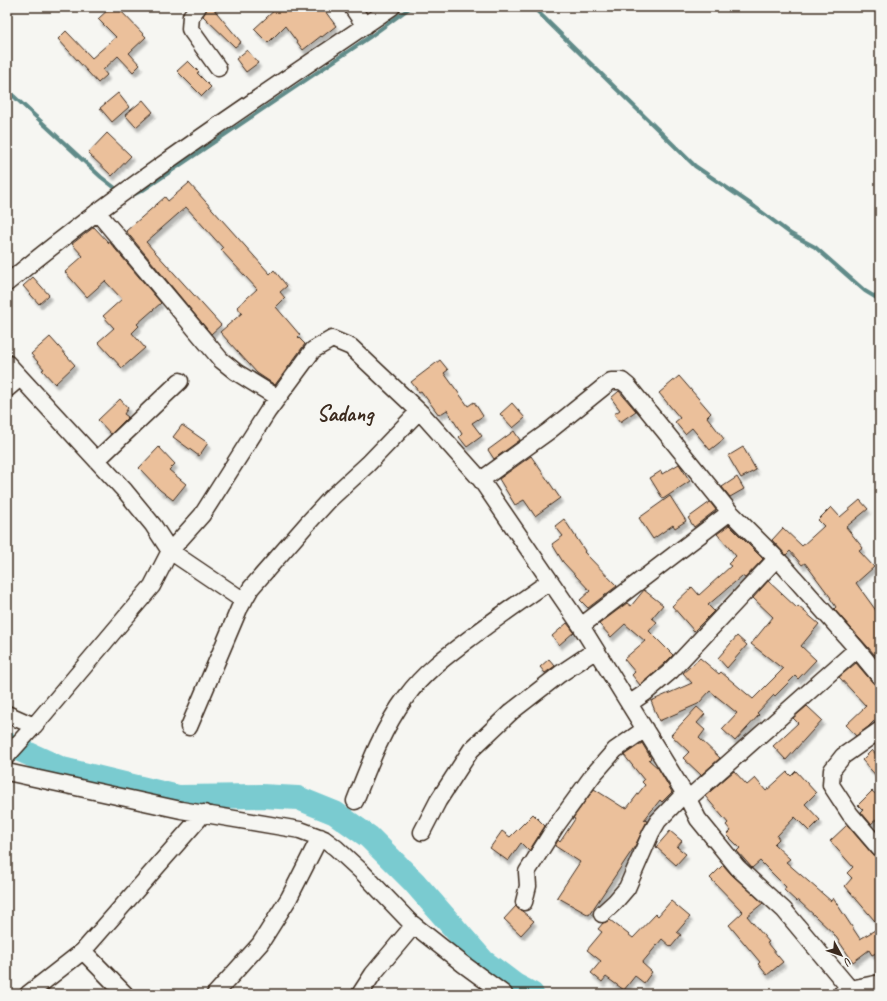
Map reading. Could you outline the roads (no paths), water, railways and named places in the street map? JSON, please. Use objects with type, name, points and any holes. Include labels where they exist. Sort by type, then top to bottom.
[{"type":"street","points":[[198,7],[191,16],[190,29],[218,68]]},
{"type":"street","points":[[352,7],[365,26]]},
{"type":"street","points":[[7,283],[51,246],[136,183],[392,7]]},
{"type":"street","points":[[102,209],[221,360],[236,372],[278,398]]},
{"type":"street","points":[[7,756],[152,586],[170,552],[202,515],[268,411],[313,350],[332,339],[351,347],[419,411],[481,480],[581,626],[686,796],[698,820],[738,868],[784,910],[845,991],[880,982]]},
{"type":"street","points":[[7,363],[97,460],[153,525],[170,552],[244,600]]},
{"type":"street","points":[[7,389],[20,378]]},
{"type":"street","points":[[97,460],[180,381]]},
{"type":"street","points":[[481,480],[549,431],[610,381],[622,381],[628,386],[730,512],[776,559],[857,648],[880,676]]},
{"type":"street","points":[[188,727],[244,600],[251,588],[307,524],[419,411]]},
{"type":"street","points":[[581,626],[730,512]]},
{"type":"street","points":[[629,704],[649,690],[671,671],[776,559]]},
{"type":"street","points":[[355,801],[385,730],[405,698],[422,678],[441,660],[550,580]]},
{"type":"street","points":[[602,914],[627,888],[651,833],[658,821],[857,648]]},
{"type":"street","points":[[422,832],[438,801],[471,750],[511,712],[560,674],[596,650]]},
{"type":"street","points":[[7,714],[34,726]]},
{"type":"street","points":[[524,902],[528,886],[527,872],[556,826],[593,775],[615,750],[645,729]]},
{"type":"street","points":[[880,730],[843,756],[832,770],[831,785],[850,814],[880,849]]},
{"type":"street","points":[[7,772],[181,810],[300,830],[320,837],[336,848],[414,925],[504,994]]},
{"type":"street","points":[[28,994],[84,951],[204,814]]},
{"type":"street","points":[[215,994],[260,944],[289,898],[320,837]]},
{"type":"street","points":[[360,994],[373,974],[414,925]]},
{"type":"street","points":[[84,951],[125,994]]},
{"type":"waterway","points":[[133,195],[143,190],[371,36],[411,7]]},
{"type":"waterway","points":[[533,7],[695,166],[755,207],[791,234],[815,247],[865,291],[880,300]]},
{"type":"waterway","points":[[7,90],[101,177],[119,191]]},
{"type":"waterway","points":[[7,744],[62,769],[178,797],[261,796],[298,798],[335,813],[369,837],[414,882],[483,961],[515,985],[532,994]]},
{"type":"district","name":"Sadang","points":[[345,413]]}]
